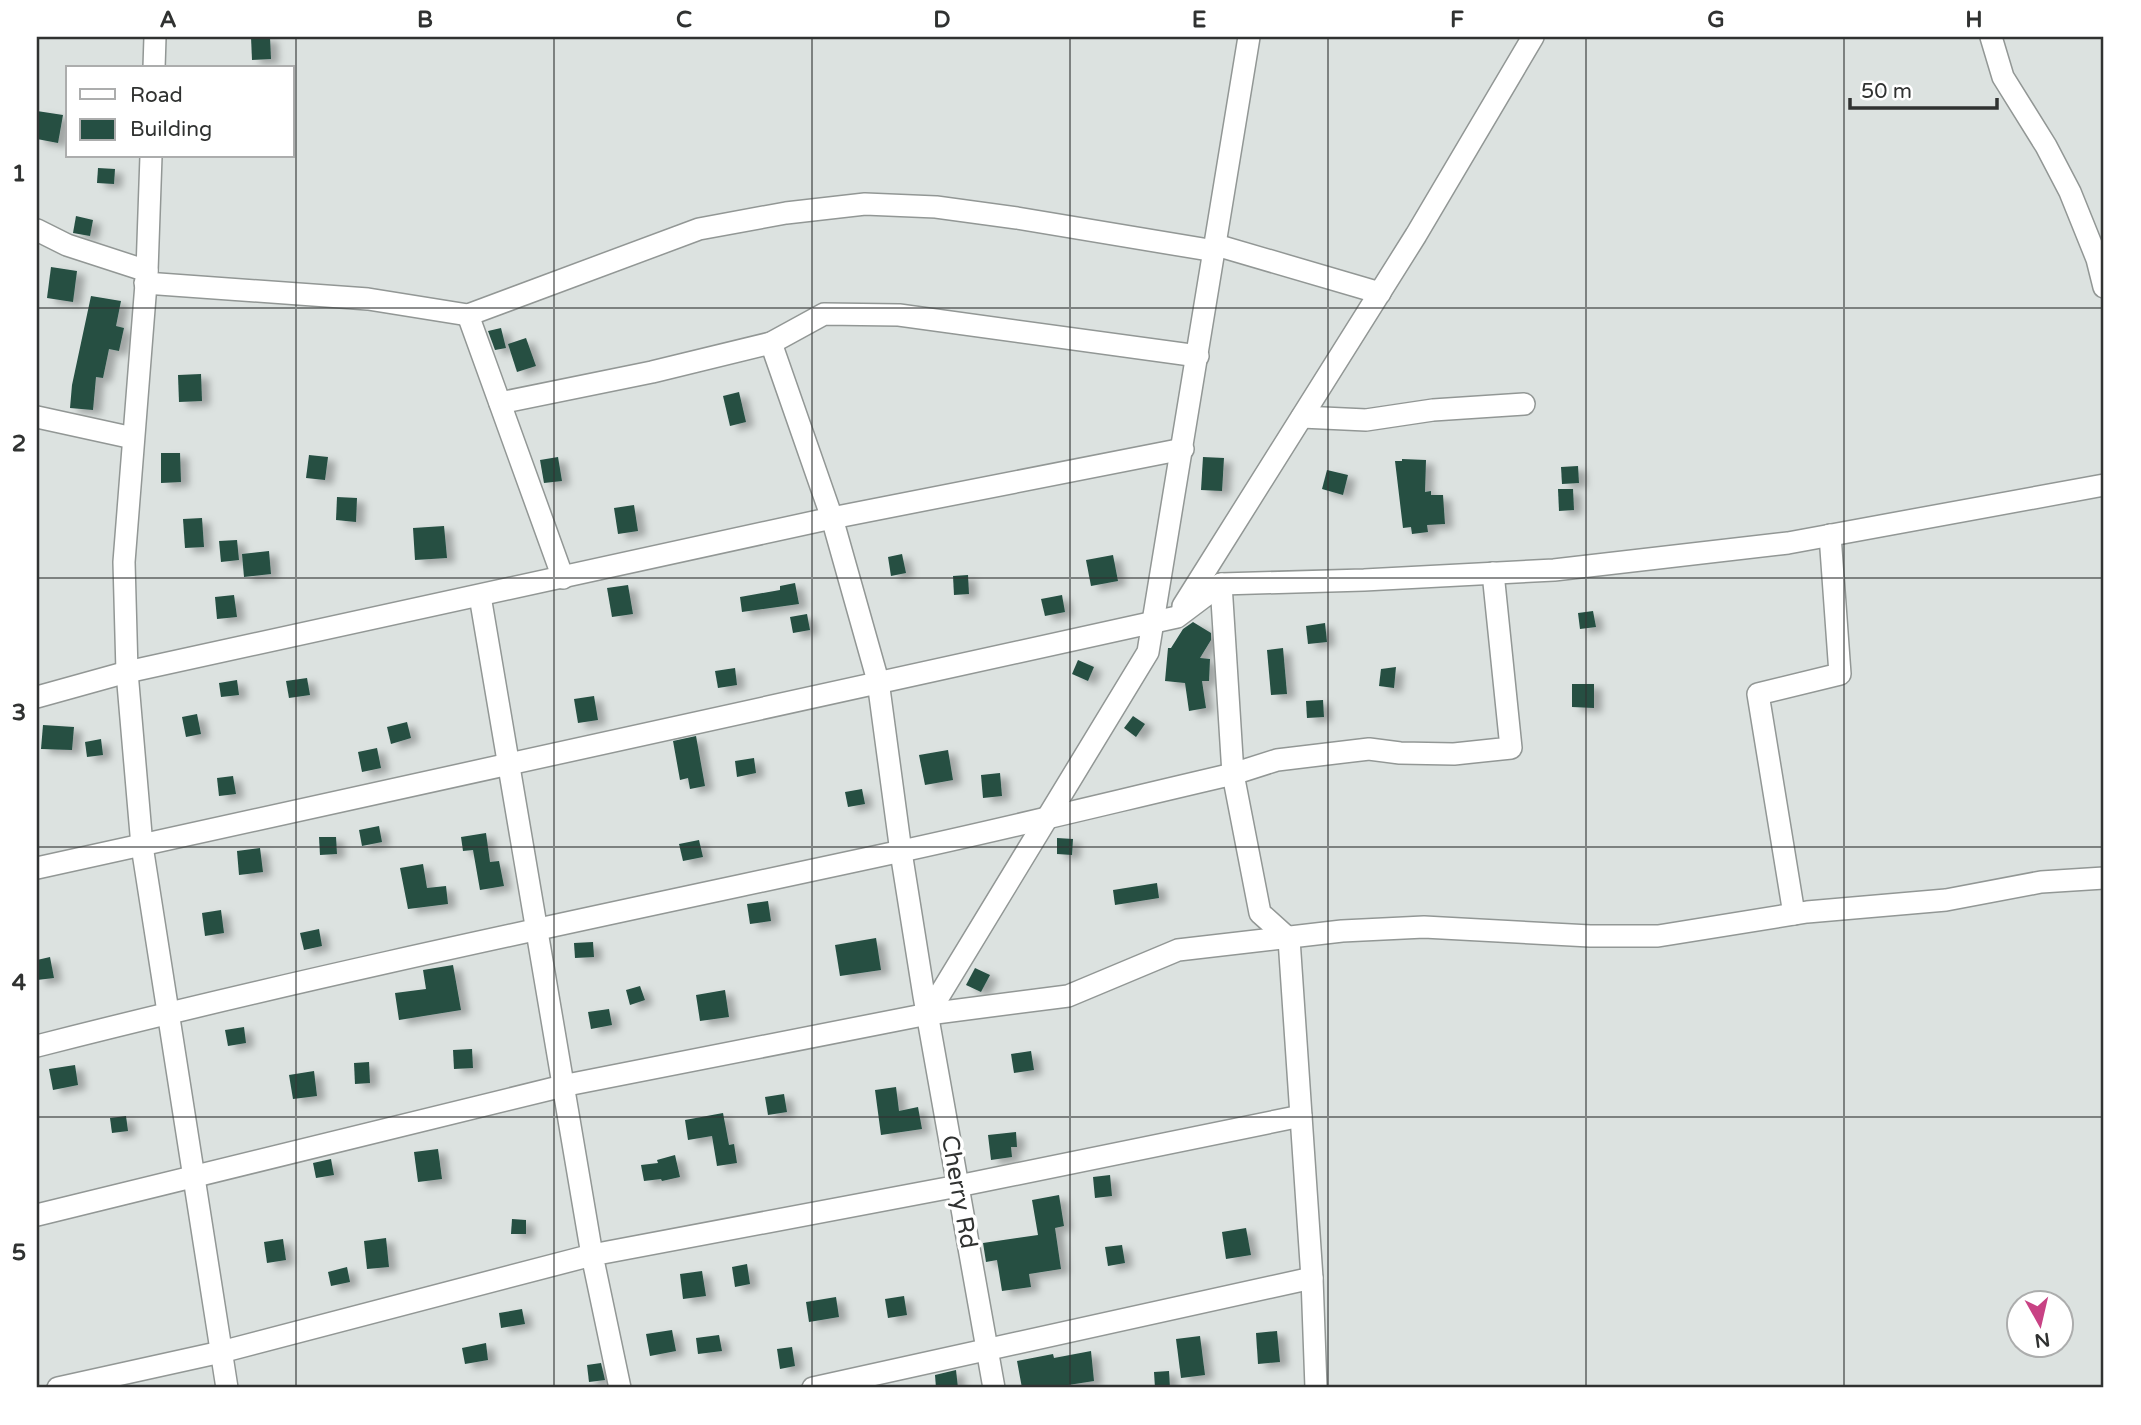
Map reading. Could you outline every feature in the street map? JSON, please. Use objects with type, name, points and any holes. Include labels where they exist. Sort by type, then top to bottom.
[{"type":"street","points":[[154,66],[155,37]]},
{"type":"street","points":[[1148,652],[1249,37]]},
{"type":"street","points":[[926,1005],[1049,817],[1148,652],[1177,617],[1380,293],[1533,37]]},
{"type":"street","points":[[1991,37],[2003,77],[2046,146],[2070,192],[2097,259],[2104,287]]},
{"type":"street","points":[[150,158],[146,277],[124,562],[127,672],[142,846],[227,1388]]},
{"type":"street","points":[[37,230],[146,277],[368,299],[468,316],[699,229],[786,213],[865,204],[936,207],[1215,248],[1380,293]]},
{"type":"street","points":[[500,403],[652,372],[771,343],[824,314],[899,316],[1198,356]]},
{"type":"street","points":[[468,316],[563,578]]},
{"type":"street","name":"Cherry Rd","points":[[771,343],[832,519],[878,681],[901,852],[926,1005],[994,1388]]},
{"type":"street","points":[[1302,417],[1366,419],[1433,410],[1524,404]]},
{"type":"street","points":[[37,417],[134,438]]},
{"type":"street","points":[[37,697],[127,672],[832,519],[1182,449]]},
{"type":"street","points":[[37,869],[509,762],[1177,617],[1221,584],[1554,570],[1788,543],[2104,485]]},
{"type":"street","points":[[1794,914],[1758,694],[1840,674],[1830,536]]},
{"type":"street","points":[[37,1046],[168,1013],[537,929],[901,852],[1233,774],[1277,760],[1369,749],[1400,753],[1454,754],[1511,747],[1493,573]]},
{"type":"street","points":[[1221,584],[1233,774],[1260,913],[1289,939],[1312,1278],[1316,1388]]},
{"type":"street","points":[[480,596],[592,1255],[620,1388]]},
{"type":"street","points":[[37,1215],[564,1086],[926,1005],[1068,996],[1178,950],[1342,931],[1424,927],[1590,936],[1658,936],[1794,914],[1946,900],[2041,882],[2104,878]]},
{"type":"street","points":[[58,1388],[221,1352],[592,1255],[958,1186],[1301,1116]]},
{"type":"street","points":[[813,1388],[1312,1278]]},
{"type":"building","points":[[251,37],[270,37],[271,59],[252,60]]},
{"type":"building","points":[[37,111],[63,115],[58,143],[37,139]]},
{"type":"building","points":[[98,168],[115,169],[114,184],[97,183]]},
{"type":"building","points":[[76,216],[93,220],[90,236],[73,233]]},
{"type":"building","points":[[51,267],[77,271],[73,302],[47,298]]},
{"type":"building","points":[[91,296],[121,301],[116,326],[124,328],[119,351],[109,349],[103,378],[96,377],[93,410],[70,408],[72,385]]},
{"type":"building","points":[[501,328],[506,348],[495,350],[488,331]]},
{"type":"building","points":[[526,338],[536,366],[517,372],[508,344]]},
{"type":"building","points":[[201,374],[202,401],[179,402],[178,375]]},
{"type":"building","points":[[739,392],[746,422],[730,426],[723,396]]},
{"type":"building","points":[[161,453],[180,453],[181,482],[161,483]]},
{"type":"building","points":[[309,455],[328,457],[325,480],[306,478]]},
{"type":"building","points":[[558,457],[562,481],[544,483],[540,460]]},
{"type":"building","points":[[1203,457],[1224,458],[1222,491],[1201,490]]},
{"type":"building","points":[[1426,460],[1425,492],[1443,495],[1445,524],[1427,525],[1428,532],[1412,534],[1411,527],[1403,528],[1395,461]]},
{"type":"building","points":[[1578,466],[1579,483],[1562,484],[1561,467]]},
{"type":"building","points":[[1327,470],[1348,475],[1343,495],[1322,489]]},
{"type":"building","points":[[1558,489],[1573,489],[1574,510],[1559,511]]},
{"type":"building","points":[[337,497],[357,498],[356,522],[336,520]]},
{"type":"building","points":[[634,505],[638,531],[618,534],[614,508]]},
{"type":"building","points":[[202,518],[204,547],[185,548],[183,519]]},
{"type":"building","points":[[444,526],[447,558],[415,560],[413,528]]},
{"type":"building","points":[[237,540],[239,560],[221,562],[219,541]]},
{"type":"building","points":[[269,551],[271,574],[244,577],[242,554]]},
{"type":"building","points":[[902,554],[906,573],[891,576],[888,557]]},
{"type":"building","points":[[1113,555],[1118,581],[1091,586],[1086,560]]},
{"type":"building","points":[[968,575],[969,594],[954,595],[953,576]]},
{"type":"building","points":[[795,583],[799,604],[742,612],[740,597],[780,590],[780,586]]},
{"type":"building","points":[[628,585],[633,614],[612,617],[607,588]]},
{"type":"building","points":[[234,595],[237,617],[217,619],[215,597]]},
{"type":"building","points":[[1062,595],[1065,612],[1045,616],[1041,599]]},
{"type":"building","points":[[1593,611],[1596,627],[1580,629],[1578,613]]},
{"type":"building","points":[[807,614],[810,630],[793,633],[790,617]]},
{"type":"building","points":[[1193,622],[1211,633],[1211,640],[1200,658],[1210,659],[1209,681],[1202,681],[1206,708],[1189,711],[1185,683],[1165,681],[1168,648],[1171,648],[1183,629]]},
{"type":"building","points":[[1325,623],[1327,642],[1308,644],[1306,626]]},
{"type":"building","points":[[1283,648],[1287,694],[1271,695],[1267,650]]},
{"type":"building","points":[[1078,660],[1094,667],[1088,681],[1072,674]]},
{"type":"building","points":[[1396,667],[1394,688],[1379,686],[1381,669]]},
{"type":"building","points":[[735,668],[737,685],[718,688],[715,671]]},
{"type":"building","points":[[307,678],[310,695],[289,698],[286,681]]},
{"type":"building","points":[[237,680],[239,695],[221,697],[219,683]]},
{"type":"building","points":[[1572,684],[1594,684],[1594,708],[1572,707]]},
{"type":"building","points":[[594,696],[598,720],[578,723],[574,699]]},
{"type":"building","points":[[1323,700],[1324,717],[1307,718],[1306,701]]},
{"type":"building","points":[[197,714],[201,734],[186,737],[182,717]]},
{"type":"building","points":[[1133,716],[1145,724],[1136,737],[1124,728]]},
{"type":"building","points":[[407,722],[411,738],[391,744],[387,727]]},
{"type":"building","points":[[43,725],[74,727],[72,750],[41,749]]},
{"type":"building","points":[[696,736],[705,786],[690,789],[688,778],[680,780],[673,741]]},
{"type":"building","points":[[101,739],[103,755],[87,757],[85,742]]},
{"type":"building","points":[[377,748],[381,768],[362,772],[358,752]]},
{"type":"building","points":[[948,750],[953,780],[925,785],[919,755]]},
{"type":"building","points":[[754,758],[756,773],[737,777],[735,761]]},
{"type":"building","points":[[1000,773],[1002,796],[983,798],[981,775]]},
{"type":"building","points":[[233,776],[236,794],[219,796],[217,778]]},
{"type":"building","points":[[862,789],[865,804],[848,807],[845,792]]},
{"type":"building","points":[[379,826],[382,842],[362,846],[359,830]]},
{"type":"building","points":[[486,833],[490,862],[499,861],[504,886],[480,890],[473,850],[463,851],[461,837]]},
{"type":"building","points":[[319,837],[336,837],[337,854],[320,855]]},
{"type":"building","points":[[1057,838],[1073,839],[1072,855],[1057,854]]},
{"type":"building","points":[[699,840],[703,857],[683,861],[679,844]]},
{"type":"building","points":[[260,848],[263,872],[239,875],[237,851]]},
{"type":"building","points":[[423,864],[427,888],[446,886],[448,904],[408,909],[400,868]]},
{"type":"building","points":[[1157,883],[1159,898],[1115,905],[1113,890]]},
{"type":"building","points":[[768,901],[771,921],[750,924],[747,904]]},
{"type":"building","points":[[221,910],[224,933],[205,936],[202,913]]},
{"type":"building","points":[[319,929],[322,946],[304,950],[300,933]]},
{"type":"building","points":[[876,938],[881,970],[840,976],[835,945]]},
{"type":"building","points":[[593,942],[594,957],[575,958],[574,943]]},
{"type":"building","points":[[50,957],[54,978],[37,980],[37,960]]},
{"type":"building","points":[[453,965],[461,1010],[399,1020],[395,993],[426,989],[423,970]]},
{"type":"building","points":[[975,968],[990,975],[981,992],[966,985]]},
{"type":"building","points":[[640,986],[645,1000],[630,1005],[626,990]]},
{"type":"building","points":[[725,990],[729,1017],[700,1021],[696,995]]},
{"type":"building","points":[[609,1009],[612,1025],[591,1029],[588,1012]]},
{"type":"building","points":[[244,1027],[246,1043],[228,1046],[225,1030]]},
{"type":"building","points":[[472,1049],[473,1068],[454,1069],[453,1050]]},
{"type":"building","points":[[1031,1051],[1034,1070],[1014,1073],[1011,1054]]},
{"type":"building","points":[[369,1062],[370,1083],[355,1084],[354,1063]]},
{"type":"building","points":[[75,1065],[78,1085],[53,1090],[49,1069]]},
{"type":"building","points":[[314,1071],[317,1096],[293,1099],[289,1075]]},
{"type":"building","points":[[896,1087],[899,1111],[918,1107],[922,1129],[881,1135],[875,1090]]},
{"type":"building","points":[[784,1094],[787,1112],[768,1115],[765,1097]]},
{"type":"building","points":[[723,1113],[729,1145],[734,1144],[737,1163],[717,1166],[712,1136],[688,1140],[685,1120]]},
{"type":"building","points":[[126,1116],[128,1131],[112,1133],[110,1118]]},
{"type":"building","points":[[1016,1132],[1017,1147],[1011,1147],[1012,1157],[991,1160],[988,1135]]},
{"type":"building","points":[[438,1149],[442,1179],[418,1182],[414,1152]]},
{"type":"building","points":[[675,1155],[680,1177],[644,1181],[641,1165],[658,1163],[657,1160]]},
{"type":"building","points":[[331,1159],[334,1175],[316,1178],[313,1163]]},
{"type":"building","points":[[1110,1175],[1112,1196],[1095,1198],[1093,1177]]},
{"type":"building","points":[[1059,1195],[1064,1226],[1055,1228],[1061,1269],[1029,1274],[1031,1287],[1002,1291],[997,1260],[986,1262],[983,1243],[1038,1235],[1032,1200]]},
{"type":"building","points":[[512,1219],[526,1220],[526,1234],[511,1234]]},
{"type":"building","points":[[1246,1228],[1251,1255],[1226,1259],[1222,1232]]},
{"type":"building","points":[[386,1238],[389,1267],[367,1269],[364,1241]]},
{"type":"building","points":[[283,1239],[286,1260],[267,1263],[264,1242]]},
{"type":"building","points":[[1122,1245],[1125,1263],[1108,1266],[1105,1247]]},
{"type":"building","points":[[747,1264],[750,1284],[735,1287],[732,1267]]},
{"type":"building","points":[[347,1267],[350,1282],[331,1286],[328,1272]]},
{"type":"building","points":[[702,1271],[706,1296],[683,1299],[680,1274]]},
{"type":"building","points":[[904,1296],[907,1315],[888,1318],[885,1299]]},
{"type":"building","points":[[836,1297],[839,1317],[809,1322],[806,1302]]},
{"type":"building","points":[[522,1309],[525,1324],[501,1328],[499,1313]]},
{"type":"building","points":[[672,1330],[676,1351],[650,1356],[646,1334]]},
{"type":"building","points":[[1277,1331],[1280,1362],[1258,1364],[1256,1333]]},
{"type":"building","points":[[719,1335],[722,1351],[698,1354],[696,1338]]},
{"type":"building","points":[[1200,1336],[1205,1375],[1181,1378],[1176,1339]]},
{"type":"building","points":[[486,1343],[488,1360],[465,1364],[462,1348]]},
{"type":"building","points":[[792,1347],[795,1366],[780,1369],[777,1349]]},
{"type":"building","points":[[1091,1351],[1094,1381],[1049,1388],[1022,1388],[1017,1361],[1053,1354],[1054,1358]]},
{"type":"building","points":[[601,1363],[605,1380],[589,1382],[587,1365]]},
{"type":"building","points":[[956,1370],[958,1388],[936,1388],[935,1375]]},
{"type":"building","points":[[1169,1371],[1170,1388],[1155,1388],[1154,1372]]}]
